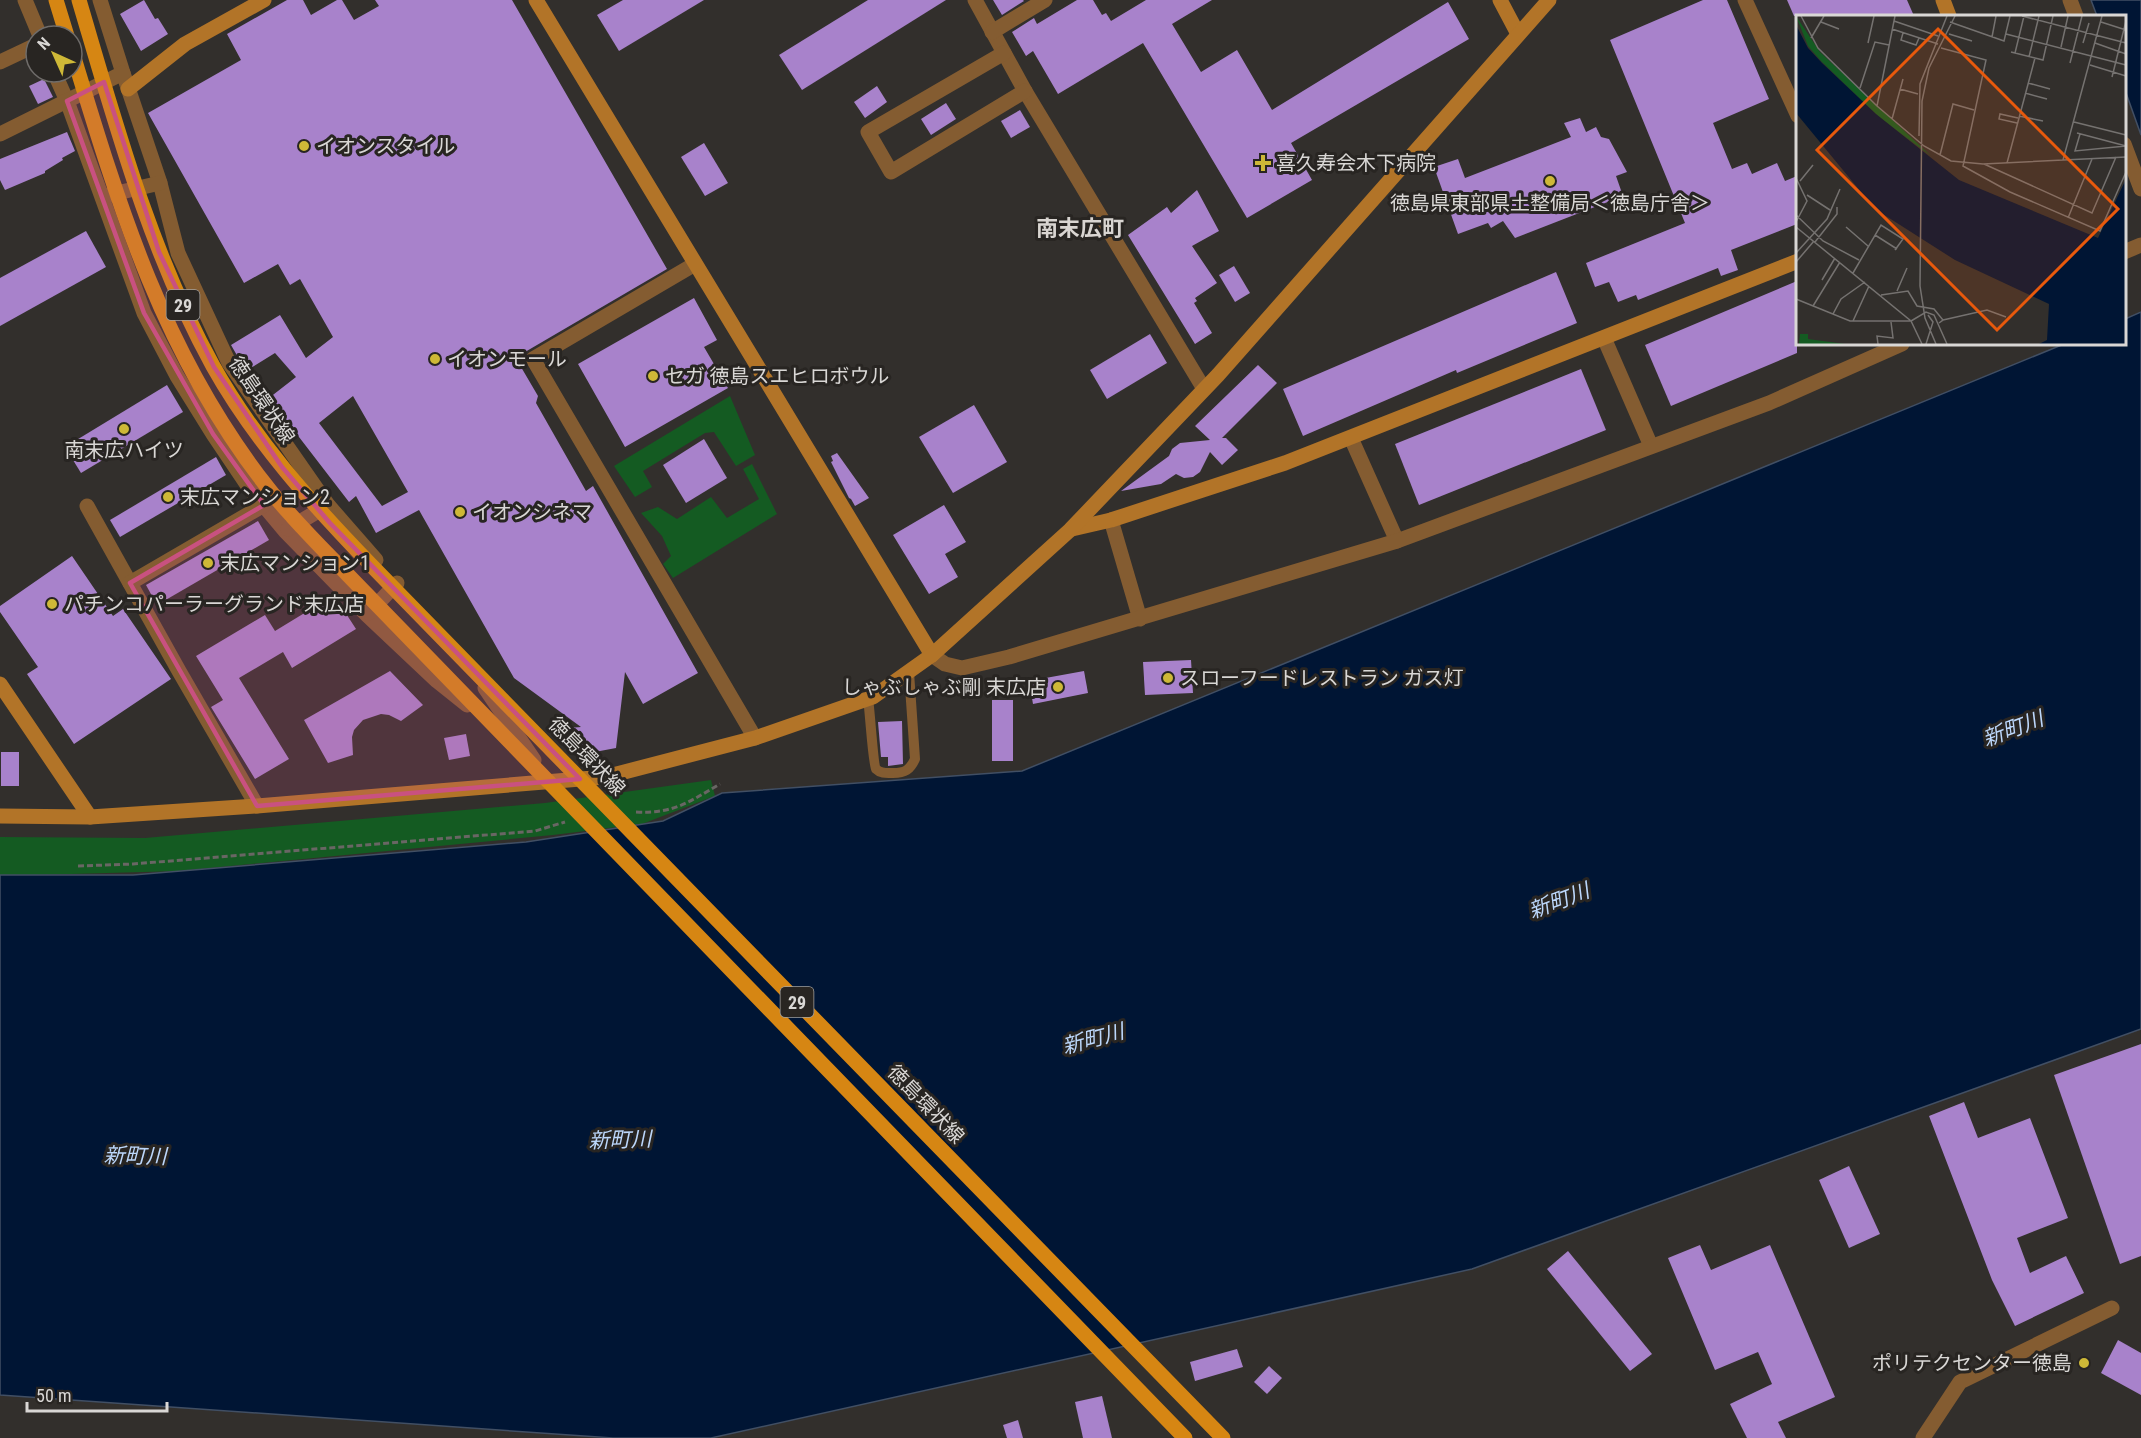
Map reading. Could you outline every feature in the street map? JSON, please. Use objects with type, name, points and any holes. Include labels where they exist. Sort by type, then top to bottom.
[{"type":"main road","points":[[56,0],[63,24]]},
{"type":"main road","name":"徳島環状線","points":[[80,0],[127,159],[168,274],[214,367],[282,468],[330,523],[1223,1438]]},
{"type":"main road","name":"29","points":[[82,84],[116,192],[155,299],[176,344],[199,385],[268,489],[356,584],[1185,1438]]},
{"type":"street","points":[[25,0],[35,24]]},
{"type":"street","points":[[100,0],[160,183],[178,253],[229,363],[328,505],[462,654],[534,760]]},
{"type":"street","points":[[128,89],[185,44],[264,0]]},
{"type":"street","points":[[536,0],[932,655],[945,664],[962,668],[1009,657],[1397,541],[1768,403],[1896,345]]},
{"type":"street","points":[[975,0],[1025,91],[1204,389]]},
{"type":"street","points":[[992,32],[1045,0]]},
{"type":"street","points":[[1500,0],[1518,34]]},
{"type":"street","points":[[0,816],[90,817],[257,806],[605,777],[755,738],[868,699],[932,655],[1070,530],[1204,389],[1549,0]]},
{"type":"street","points":[[1746,0],[1796,114]]},
{"type":"street","points":[[1943,0],[1949,15]]},
{"type":"street","points":[[2070,0],[2076,15]]},
{"type":"street","points":[[0,62],[24,51]]},
{"type":"street","points":[[1004,53],[868,132],[891,172],[1025,91]]},
{"type":"street","points":[[0,134],[123,73]]},
{"type":"street","points":[[59,84],[144,313],[177,376],[250,489],[285,531],[367,615],[437,681],[534,760],[556,781]]},
{"type":"street","points":[[2126,149],[2141,189]]},
{"type":"street","points":[[101,197],[160,183]]},
{"type":"street","points":[[2126,251],[2141,245]]},
{"type":"street","points":[[1070,530],[1111,520],[1285,463],[1796,261]]},
{"type":"street","points":[[695,264],[533,359],[755,738]]},
{"type":"street","points":[[144,313],[197,297]]},
{"type":"street","points":[[1604,338],[1651,446]]},
{"type":"street","points":[[213,434],[261,408]]},
{"type":"street","points":[[1351,438],[1397,541]]},
{"type":"street","points":[[130,583],[264,505]]},
{"type":"street","points":[[285,531],[328,505]]},
{"type":"street","points":[[87,506],[257,806]]},
{"type":"street","points":[[1111,520],[1140,619]]},
{"type":"street","points":[[367,615],[397,583]]},
{"type":"street","points":[[0,684],[90,817]]},
{"type":"street","points":[[1923,1438],[1960,1382],[2112,1308]]},
{"type":"lane","points":[[868,699],[872,723],[873,764],[877,770],[885,773],[901,773],[908,770],[915,759],[909,672]]},
{"type":"path","points":[[635,812],[657,813],[680,807],[720,784]]},
{"type":"path","points":[[78,866],[143,863],[535,831],[574,819]]},
{"type":"highlighted area","points":[[104,82],[159,252],[214,367],[282,467],[330,523],[580,779],[257,806],[130,583],[264,505],[213,434],[144,313],[67,101]]},
{"type":"green space","points":[[730,396],[755,455],[736,466],[714,432],[705,433],[643,471],[652,487],[635,497],[614,466]]},
{"type":"green space","points":[[752,464],[777,514],[673,578],[663,564],[671,556],[662,536],[641,513],[658,507],[677,519],[711,497],[727,518],[759,499],[743,469]]},
{"type":"green space","points":[[711,780],[715,796],[642,824],[553,835],[179,871],[0,876],[0,837],[145,838],[545,803]]},
{"type":"water","points":[[2091,0],[2141,0],[2141,135],[2126,93],[2126,15],[2097,15]]},
{"type":"water","name":"新町川","points":[[2141,312],[2141,1029],[1472,1269],[711,1438],[613,1438],[0,1395],[0,875],[133,875],[526,842],[663,821],[722,793],[1022,771],[2062,345],[2126,345],[2126,319]]},
{"type":"building","points":[[144,0],[155,19],[158,18],[168,34],[141,51],[120,14]]},
{"type":"building","name":"イオンモール","points":[[287,0],[303,0],[311,15],[337,0],[342,0],[354,20],[379,6],[375,0],[512,0],[667,269],[525,352],[521,367],[538,396],[536,403],[586,491],[593,486],[698,673],[643,704],[625,672],[616,748],[584,754],[557,729],[581,727],[514,678],[419,510],[376,533],[356,496],[349,502],[269,398],[296,377],[275,353],[246,371],[231,345],[280,315],[306,358],[333,337],[300,279],[290,285],[278,264],[244,283],[148,113],[241,60],[227,34]],"holes":[[[353,396],[408,492],[382,506],[319,423]]]},
{"type":"building","points":[[623,0],[704,0],[619,51],[597,15]]},
{"type":"building","points":[[868,0],[946,0],[802,90],[779,55]]},
{"type":"building","points":[[993,0],[1023,0],[1024,1],[1002,15]]},
{"type":"building","points":[[1077,0],[1093,0],[1102,15],[1106,13],[1111,21],[1146,0],[1212,0],[1172,24],[1201,72],[1237,50],[1272,110],[1448,2],[1469,39],[1291,143],[1312,180],[1247,218],[1143,43],[1058,94],[1033,51],[1026,56],[1012,32],[1034,18],[1037,24]]},
{"type":"building","points":[[1703,0],[1727,0],[1769,99],[1713,123],[1732,169],[1747,163],[1752,174],[1777,163],[1785,181],[1796,176],[1796,224],[1731,250],[1738,270],[1721,276],[1718,268],[1638,300],[1636,295],[1618,302],[1609,282],[1595,287],[1586,263],[1685,223],[1610,40]]},
{"type":"building","points":[[1787,0],[1907,0],[1914,15],[1796,15],[1794,16]]},
{"type":"building","points":[[46,84],[53,97],[38,104],[29,86]]},
{"type":"building","points":[[877,86],[887,102],[865,118],[854,102]]},
{"type":"building","points":[[946,103],[956,119],[931,135],[921,119]]},
{"type":"building","points":[[1020,110],[1030,127],[1011,138],[1001,121]]},
{"type":"building","name":"徳島県東部県土整備局＜徳島庁舎＞","points":[[1580,118],[1586,132],[1596,127],[1601,137],[1609,139],[1627,172],[1616,176],[1623,196],[1515,238],[1503,221],[1491,228],[1488,223],[1458,234],[1434,167],[1458,159],[1465,178],[1571,137],[1564,123]]},
{"type":"building","points":[[67,132],[75,151],[62,158],[63,160],[45,173],[5,190],[0,180],[0,159]]},
{"type":"building","points":[[704,143],[728,183],[705,196],[681,157]]},
{"type":"building","points":[[1197,190],[1219,231],[1192,246],[1217,283],[1195,298],[1197,301],[1194,303],[1212,333],[1195,344],[1128,235],[1167,207],[1171,213]]},
{"type":"building","points":[[86,231],[106,267],[0,326],[0,278]]},
{"type":"building","points":[[1234,266],[1250,293],[1235,302],[1219,275]]},
{"type":"building","points":[[1556,272],[1577,323],[1457,373],[1456,370],[1303,436],[1283,389]]},
{"type":"building","points":[[1796,281],[1797,353],[1671,406],[1645,345]]},
{"type":"building","name":"セガ 徳島スエヒロボウル","points":[[694,298],[717,340],[704,347],[728,388],[625,447],[578,364]]},
{"type":"building","points":[[1150,334],[1167,363],[1107,399],[1090,370]]},
{"type":"building","points":[[1258,365],[1277,383],[1222,438],[1226,438],[1238,450],[1222,465],[1210,452],[1200,472],[1193,477],[1184,478],[1176,474],[1161,484],[1121,491],[1169,456],[1172,449],[1180,443],[1210,440],[1195,426]]},
{"type":"building","points":[[1581,369],[1606,430],[1419,505],[1395,444]]},
{"type":"building","name":"南末広ハイツ","points":[[167,385],[183,412],[81,473],[65,447]]},
{"type":"building","points":[[974,405],[1007,462],[953,493],[919,437]]},
{"type":"building","points":[[704,439],[727,478],[686,503],[663,465]]},
{"type":"building","points":[[837,453],[869,498],[855,506],[831,462],[833,461],[831,456]]},
{"type":"building","name":"末広マンション2","points":[[216,457],[226,475],[120,537],[110,520]]},
{"type":"building","points":[[944,505],[966,542],[945,554],[958,577],[929,594],[893,535]]},
{"type":"building","name":"末広マンション1","points":[[258,521],[269,540],[157,605],[146,585]]},
{"type":"building","points":[[72,556],[113,616],[123,609],[171,679],[74,744],[27,674],[38,667],[0,612],[0,606]]},
{"type":"building","points":[[334,595],[356,629],[292,668],[283,652],[239,678],[289,759],[255,779],[211,707],[223,700],[196,656],[265,615],[275,631]]},
{"type":"building","name":"スローフードレストラン ガス灯","points":[[1191,660],[1193,693],[1145,695],[1143,662]]},
{"type":"building","points":[[390,671],[423,705],[401,721],[381,714],[363,720],[354,730],[352,737],[353,755],[328,763],[304,720]]},
{"type":"building","name":"しゃぶしゃぶ剛 末広店","points":[[1084,671],[1088,693],[1033,704],[1029,681]]},
{"type":"building","points":[[992,700],[1013,700],[1013,761],[992,761]]},
{"type":"building","points":[[902,721],[903,764],[888,766],[888,757],[881,757],[878,722]]},
{"type":"building","points":[[466,734],[470,756],[449,760],[444,738]]},
{"type":"building","points":[[1,752],[19,752],[19,786],[1,786]]},
{"type":"building","points":[[2141,1044],[2141,1256],[2120,1264],[2054,1075]]},
{"type":"building","points":[[1964,1102],[1978,1138],[2030,1118],[2068,1218],[2017,1238],[2030,1273],[2066,1256],[2084,1293],[2015,1326],[1992,1280],[1929,1116]]},
{"type":"building","points":[[1849,1166],[1880,1234],[1849,1248],[1819,1180]]},
{"type":"building","points":[[1700,1245],[1711,1270],[1770,1245],[1835,1397],[1778,1422],[1786,1438],[1747,1438],[1730,1404],[1772,1384],[1758,1352],[1715,1370],[1668,1258]]},
{"type":"building","points":[[1568,1251],[1652,1354],[1630,1371],[1547,1269]]},
{"type":"building","points":[[2118,1340],[2141,1353],[2141,1395],[2101,1373]]},
{"type":"building","points":[[1237,1349],[1243,1367],[1195,1381],[1190,1362]]},
{"type":"building","points":[[1269,1366],[1282,1378],[1267,1394],[1254,1382]]},
{"type":"building","points":[[1102,1396],[1112,1438],[1083,1438],[1075,1402]]},
{"type":"building","points":[[1018,1420],[1023,1438],[1007,1438],[1003,1425]]},
{"type":"place","name":"イオンスタイル","points":[[304,146]]},
{"type":"place","name":"喜久寿会木下病院","points":[[1263,163]]},
{"type":"place","name":"徳島県東部県土整備局＜徳島庁舎＞","points":[[1550,181]]},
{"type":"place","name":"イオンモール","points":[[435,359]]},
{"type":"place","name":"セガ 徳島スエヒロボウル","points":[[653,376]]},
{"type":"place","name":"南末広ハイツ","points":[[124,429]]},
{"type":"place","name":"末広マンション2","points":[[168,497]]},
{"type":"place","name":"イオンシネマ","points":[[460,512]]},
{"type":"place","name":"末広マンション1","points":[[208,563]]},
{"type":"place","name":"パチンコパーラーグランド末広店","points":[[52,604]]},
{"type":"place","name":"スローフードレストラン ガス灯","points":[[1168,678]]},
{"type":"place","name":"しゃぶしゃぶ剛 末広店","points":[[1058,687]]},
{"type":"place","name":"ポリテクセンター徳島","points":[[2084,1363]]},
{"type":"district","name":"南末広町","points":[[1080,228]]}]
